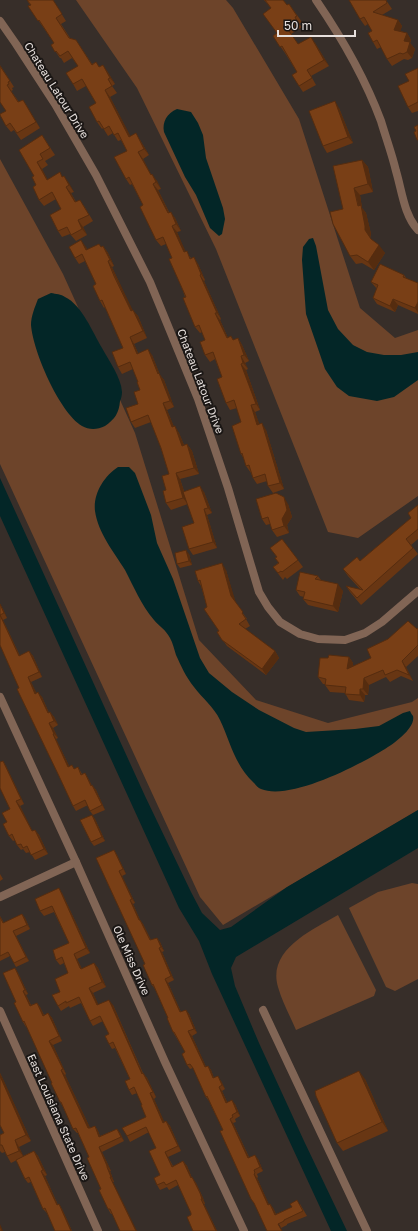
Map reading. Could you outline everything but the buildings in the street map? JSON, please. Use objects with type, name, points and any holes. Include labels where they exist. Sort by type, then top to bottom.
[{"type":"street","points":[[316,0],[347,48],[363,80],[380,120],[411,223],[418,230]]},
{"type":"street","name":"Chateau Latour Drive","points":[[0,21],[54,104],[92,169],[150,282],[198,399],[228,488],[259,592],[268,608],[280,622],[300,634],[318,639],[345,640],[365,633],[382,622],[418,591]]},
{"type":"street","name":"Ole Miss Drive","points":[[0,697],[76,862],[165,1062],[244,1231]]},
{"type":"street","points":[[0,897],[76,862]]},
{"type":"street","points":[[263,1010],[367,1231]]},
{"type":"street","name":"East Louisiana State Drive","points":[[0,1011],[98,1231]]},
{"type":"shaded area","points":[[76,0],[226,0],[233,8],[299,119],[360,308],[395,338],[418,330],[418,496],[358,538],[328,532],[216,249],[137,88]]},
{"type":"shaded area","points":[[0,159],[63,274],[135,433],[199,640],[256,700],[328,723],[412,702],[418,698],[418,810],[223,925],[200,897],[0,464]]},
{"type":"shaded area","points":[[412,883],[418,884],[418,979],[395,991],[386,987],[349,908],[378,892]]},
{"type":"shaded area","points":[[338,915],[376,990],[374,996],[296,1030],[278,987],[276,974],[279,962],[285,952],[294,943],[316,927]]},
{"type":"water","points":[[177,109],[191,112],[203,135],[206,158],[223,208],[225,219],[222,234],[219,236],[210,228],[196,195],[185,177],[164,132],[166,118],[170,113]]},
{"type":"water","points":[[313,238],[316,246],[328,310],[338,329],[353,345],[367,352],[384,355],[401,355],[418,352],[418,380],[394,397],[377,401],[349,396],[337,387],[325,369],[306,314],[302,260],[303,247],[309,239]]},
{"type":"water","points":[[51,293],[62,295],[77,306],[91,327],[119,381],[122,393],[119,409],[116,415],[105,426],[90,429],[82,426],[73,419],[56,395],[42,365],[33,336],[31,322],[38,299]]},
{"type":"water","points":[[118,467],[129,467],[135,473],[151,515],[157,543],[173,579],[200,658],[209,673],[232,692],[259,710],[294,728],[306,732],[379,726],[403,713],[410,711],[413,716],[413,721],[408,730],[398,740],[385,749],[359,764],[324,780],[289,790],[274,791],[261,789],[258,787],[247,776],[237,761],[217,715],[189,679],[176,655],[168,635],[145,608],[125,570],[99,527],[95,511],[96,498],[100,486],[104,480]]},
{"type":"water","points":[[0,478],[145,796],[191,892],[202,913],[220,930],[231,927],[287,887],[418,810],[418,848],[236,957],[231,968],[235,986],[259,1043],[347,1231],[331,1231],[212,974],[199,941],[179,908],[0,516]]}]
